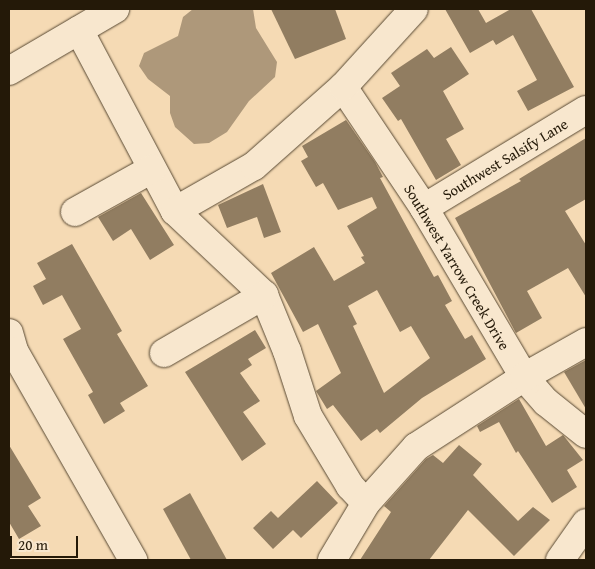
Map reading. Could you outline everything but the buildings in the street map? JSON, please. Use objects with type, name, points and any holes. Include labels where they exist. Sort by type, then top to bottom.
[{"type":"street","points":[[9,71],[115,9]]},
{"type":"street","points":[[175,211],[254,166],[343,87],[414,9]]},
{"type":"street","points":[[79,30],[175,211],[264,296],[287,351],[308,416],[350,486],[366,503]]},
{"type":"street","name":"Southwest Yarrow Creek Drive","points":[[343,87],[424,208],[524,377],[546,402],[586,434]]},
{"type":"street","name":"Southwest Salsify Lane","points":[[424,208],[586,110]]},
{"type":"street","points":[[75,212],[152,169]]},
{"type":"street","points":[[164,353],[264,296]]},
{"type":"street","points":[[9,333],[14,351],[128,559]]},
{"type":"street","points":[[332,560],[366,503],[416,447],[524,377],[586,342]]},
{"type":"street","points":[[560,560],[586,523]]},
{"type":"shaded area","points":[[193,9],[253,9],[256,28],[277,62],[275,77],[249,101],[227,132],[209,143],[194,144],[175,127],[170,113],[170,96],[148,79],[139,66],[144,53],[178,36],[183,17]]}]
